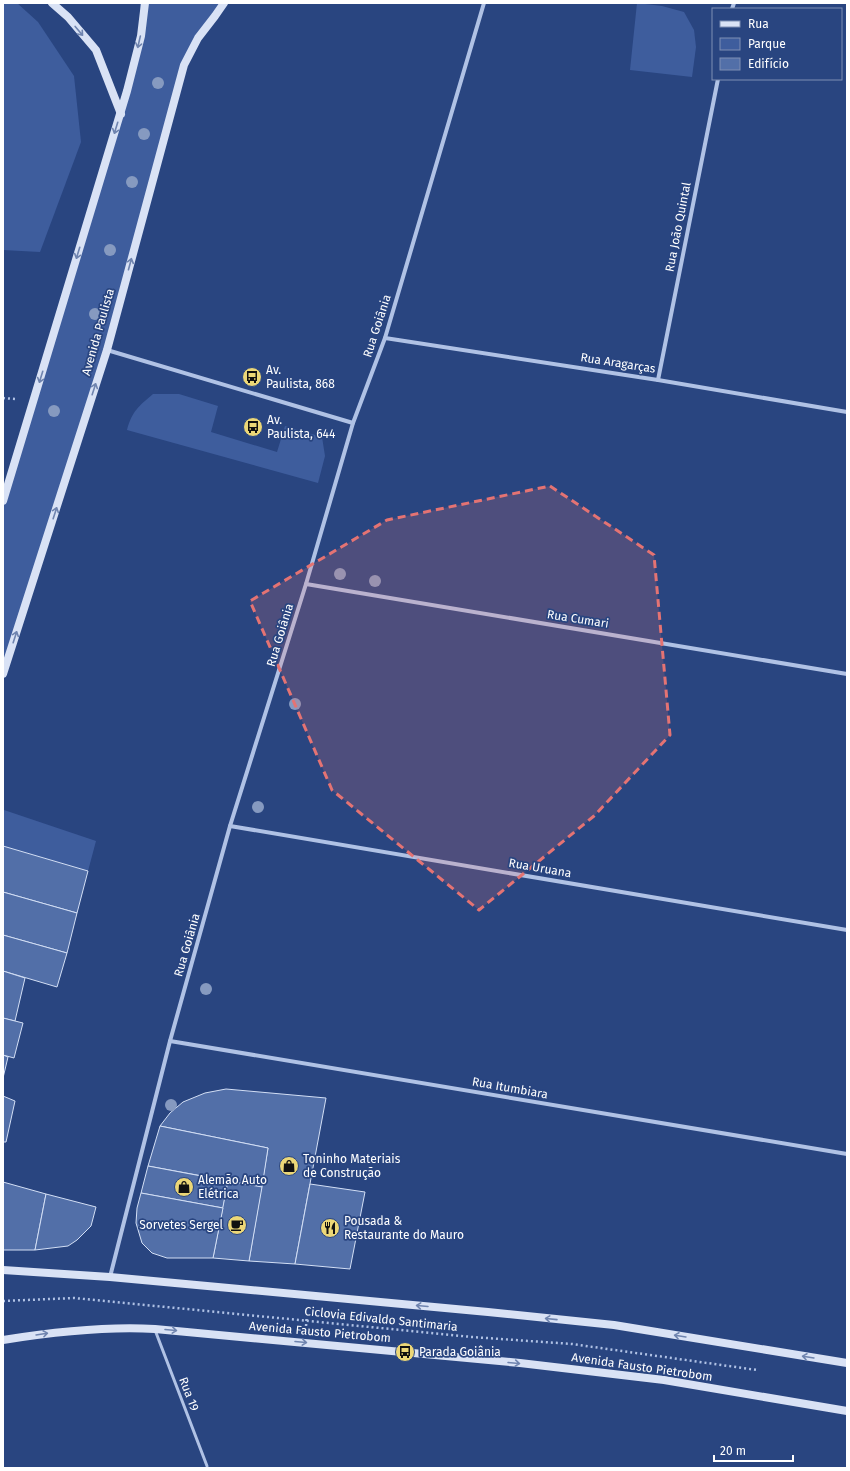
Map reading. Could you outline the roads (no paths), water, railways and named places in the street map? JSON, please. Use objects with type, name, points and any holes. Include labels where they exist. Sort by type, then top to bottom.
[{"type":"main road","points":[[52,3],[68,17],[96,50],[120,114]]},
{"type":"main road","points":[[3,502],[120,114],[141,36],[144,3]]},
{"type":"main road","name":"Avenida Paulista","points":[[3,674],[107,350],[184,65],[198,38],[224,3]]},
{"type":"main road","points":[[3,1270],[110,1277],[614,1326],[847,1363]]},
{"type":"main road","name":"Avenida Fausto Pietrobom","points":[[3,1340],[58,1331],[138,1328],[155,1329],[520,1363],[664,1380],[847,1412]]},
{"type":"street","name":"Rua Goiânia","points":[[110,1277],[170,1041],[230,826],[306,584],[353,423],[385,338],[484,3]]},
{"type":"street","name":"Rua João Quintal","points":[[658,380],[718,80]]},
{"type":"street","name":"Rua Aragarças","points":[[385,338],[658,380],[847,412]]},
{"type":"street","points":[[107,350],[353,423]]},
{"type":"street","name":"Rua Cumari","points":[[306,584],[847,674]]},
{"type":"street","name":"Rua Uruana","points":[[230,826],[847,930]]},
{"type":"street","name":"Rua Itumbiara","points":[[170,1041],[847,1154]]},
{"type":"lane","name":"Rua 19","points":[[155,1329],[206,1466]]},
{"type":"place","name":"Av. Paulista, 868","points":[[252,377]]},
{"type":"place","name":"Av. Paulista, 644","points":[[253,427]]},
{"type":"place","name":"Toninho Materiais de Construção","points":[[289,1166]]},
{"type":"place","name":"Alemão Auto Elétrica","points":[[184,1187]]},
{"type":"place","name":"Sorvetes Sergel","points":[[237,1225]]},
{"type":"place","name":"Pousada & Restaurante do Mauro","points":[[330,1228]]},
{"type":"place","name":"Parada Goiânia","points":[[405,1352]]}]
